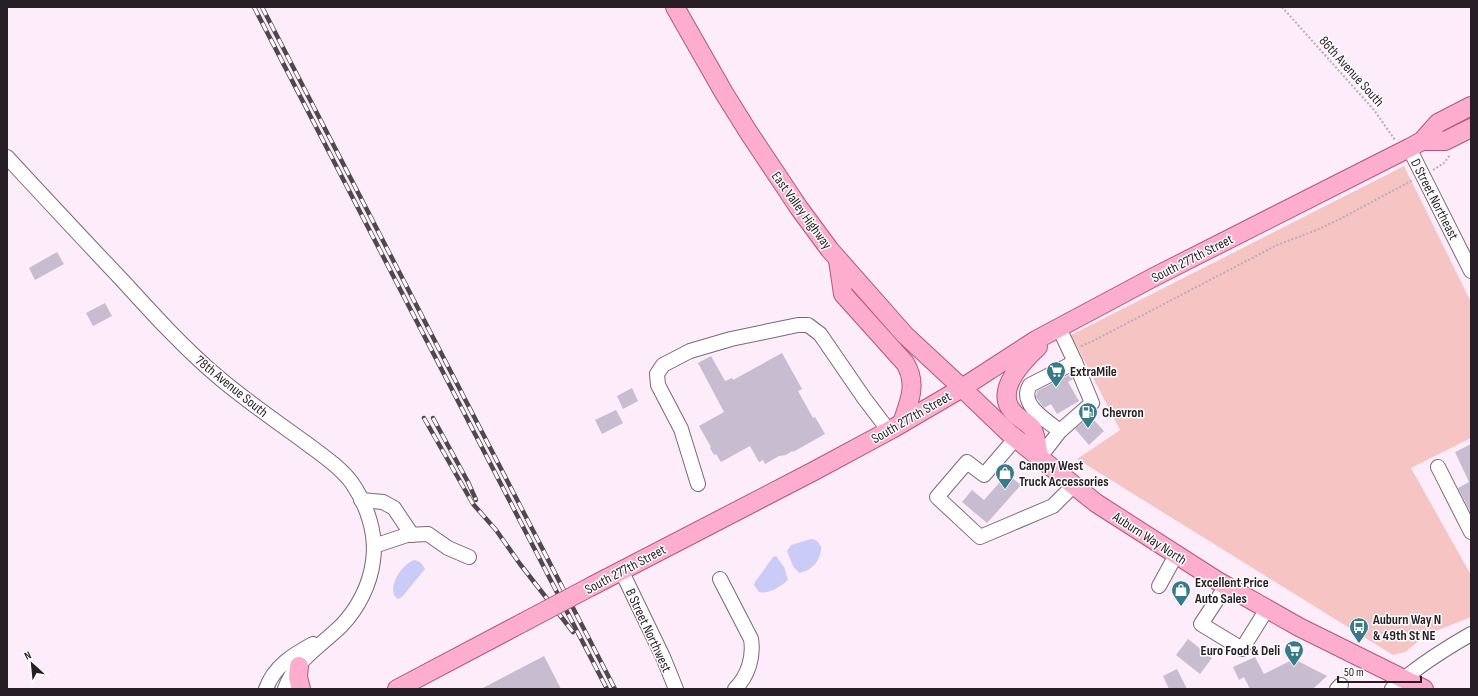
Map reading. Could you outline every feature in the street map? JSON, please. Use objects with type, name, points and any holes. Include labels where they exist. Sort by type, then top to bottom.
[{"type":"main road","name":"East Valley Highway","points":[[675,7],[724,93],[762,153],[799,208],[838,260],[905,335],[962,388]]},
{"type":"main road","name":"South 277th Street","points":[[397,689],[621,570],[814,471],[895,427],[962,388],[1036,340],[1154,277],[1411,147],[1438,123],[1471,106]]},
{"type":"main road","name":"South 277th Street","points":[[1411,147],[1445,141],[1471,128]]},
{"type":"main road","points":[[838,260],[843,294],[910,370],[912,386],[895,427]]},
{"type":"main road","points":[[1039,458],[1032,428],[1012,411],[1007,400],[1007,392],[1014,375],[1024,360],[1057,329]]},
{"type":"main road","name":"Auburn Way North","points":[[962,388],[1015,439],[1096,503],[1226,586],[1398,684],[1424,689]]},
{"type":"main road","points":[[299,666],[298,677],[301,689]]},
{"type":"street","name":"D Street Northeast","points":[[1411,147],[1423,175],[1471,271]]},
{"type":"street","name":"78th Avenue South","points":[[7,158],[180,343],[218,376],[329,460],[352,482],[369,518],[372,531],[374,546],[369,580],[353,612],[333,633],[314,649],[299,666],[285,689]]},
{"type":"street","points":[[698,484],[681,429],[658,385],[657,374],[663,365],[674,358],[690,351],[731,339],[798,325],[808,325],[820,334],[864,398],[895,427]]},
{"type":"street","points":[[1039,458],[1060,431],[1092,403],[1073,357],[1057,329]]},
{"type":"street","points":[[1060,431],[1032,407],[1027,395],[1028,389],[1030,385],[1073,357]]},
{"type":"street","points":[[1015,439],[984,474],[966,462],[938,497],[980,537],[1053,506],[1073,486]]},
{"type":"street","points":[[1438,467],[1471,532]]},
{"type":"street","points":[[361,500],[383,502],[394,508],[412,535]]},
{"type":"street","points":[[374,546],[406,535],[428,534],[448,548],[469,557]]},
{"type":"street","points":[[1159,586],[1176,555]]},
{"type":"street","name":"B Street Northwest","points":[[621,570],[663,657],[676,689]]},
{"type":"street","points":[[720,579],[751,639],[752,644],[750,661],[746,675],[735,689]]},
{"type":"street","points":[[1226,586],[1202,624],[1242,649],[1267,609]]},
{"type":"street","name":"78th Avenue South","points":[[266,689],[270,679],[285,661],[333,633]]},
{"type":"street","points":[[1398,684],[1443,650],[1471,634]]},
{"type":"path","name":"86th Avenue South","points":[[1282,7],[1374,110],[1392,133],[1411,147]]},
{"type":"path","points":[[1073,357],[1083,344],[1091,342],[1277,245],[1338,220],[1444,163],[1452,154]]},
{"type":"shaded area","points":[[1404,166],[1471,302],[1471,438],[1411,468],[1471,575],[1471,617],[1426,635],[1405,652],[1393,655],[1077,459],[1120,430],[1071,335]]},
{"type":"water","points":[[811,539],[816,540],[821,546],[820,555],[812,567],[799,573],[793,566],[787,551],[791,545]]},
{"type":"water","points":[[776,556],[784,567],[788,580],[771,591],[763,593],[759,592],[754,585],[755,582],[773,557]]},
{"type":"water","points":[[415,560],[420,562],[425,569],[402,597],[398,599],[394,595],[394,583],[405,566]]},
{"type":"building","points":[[57,252],[64,264],[35,280],[29,268]]},
{"type":"building","points":[[105,303],[112,316],[93,326],[86,313]]},
{"type":"building","points":[[782,353],[802,389],[798,391],[813,418],[815,417],[825,434],[793,452],[792,451],[786,455],[779,456],[765,464],[763,460],[759,462],[750,446],[721,462],[716,454],[714,455],[699,426],[724,412],[698,363],[711,356],[725,381],[732,378],[733,380]]},
{"type":"building","name":"ExtraMile","points":[[1071,374],[1073,379],[1068,382],[1079,401],[1057,414],[1051,404],[1044,408],[1036,397],[1037,391]]},
{"type":"building","points":[[632,388],[638,401],[623,409],[617,396]]},
{"type":"building","points":[[616,410],[623,423],[602,434],[595,420]]},
{"type":"building","name":"Chevron","points":[[1090,416],[1104,431],[1089,445],[1075,429]]},
{"type":"building","points":[[1471,444],[1471,513],[1458,488],[1469,482],[1455,452]]},
{"type":"building","points":[[1007,474],[1021,485],[987,523],[962,502],[972,490],[984,500]]},
{"type":"building","points":[[1188,639],[1212,658],[1200,674],[1176,655]]},
{"type":"building","points":[[544,656],[561,689],[481,689]]},
{"type":"building","name":"Euro Food & Deli","points":[[1255,657],[1264,674],[1294,659],[1327,676],[1313,689],[1250,689],[1244,677],[1239,680],[1233,667]]},
{"type":"building","points":[[1177,669],[1187,689],[1169,689],[1163,676]]},
{"type":"railway","points":[[254,7],[607,689]]},
{"type":"railway","points":[[262,7],[615,689]]},
{"type":"railway","points":[[424,418],[473,504],[496,530],[520,564],[573,632]]},
{"type":"railway","points":[[433,418],[468,482],[476,500]]},
{"type":"place","name":"ExtraMile","points":[[1056,388]]},
{"type":"place","name":"Chevron","points":[[1088,429]]},
{"type":"place","name":"Canopy West Truck Accessories","points":[[1005,490]]},
{"type":"place","name":"Excellent Price Auto Sales","points":[[1181,607]]},
{"type":"place","name":"Auburn Way N & 49th St NE","points":[[1359,644]]},
{"type":"place","name":"Euro Food & Deli","points":[[1294,667]]}]
